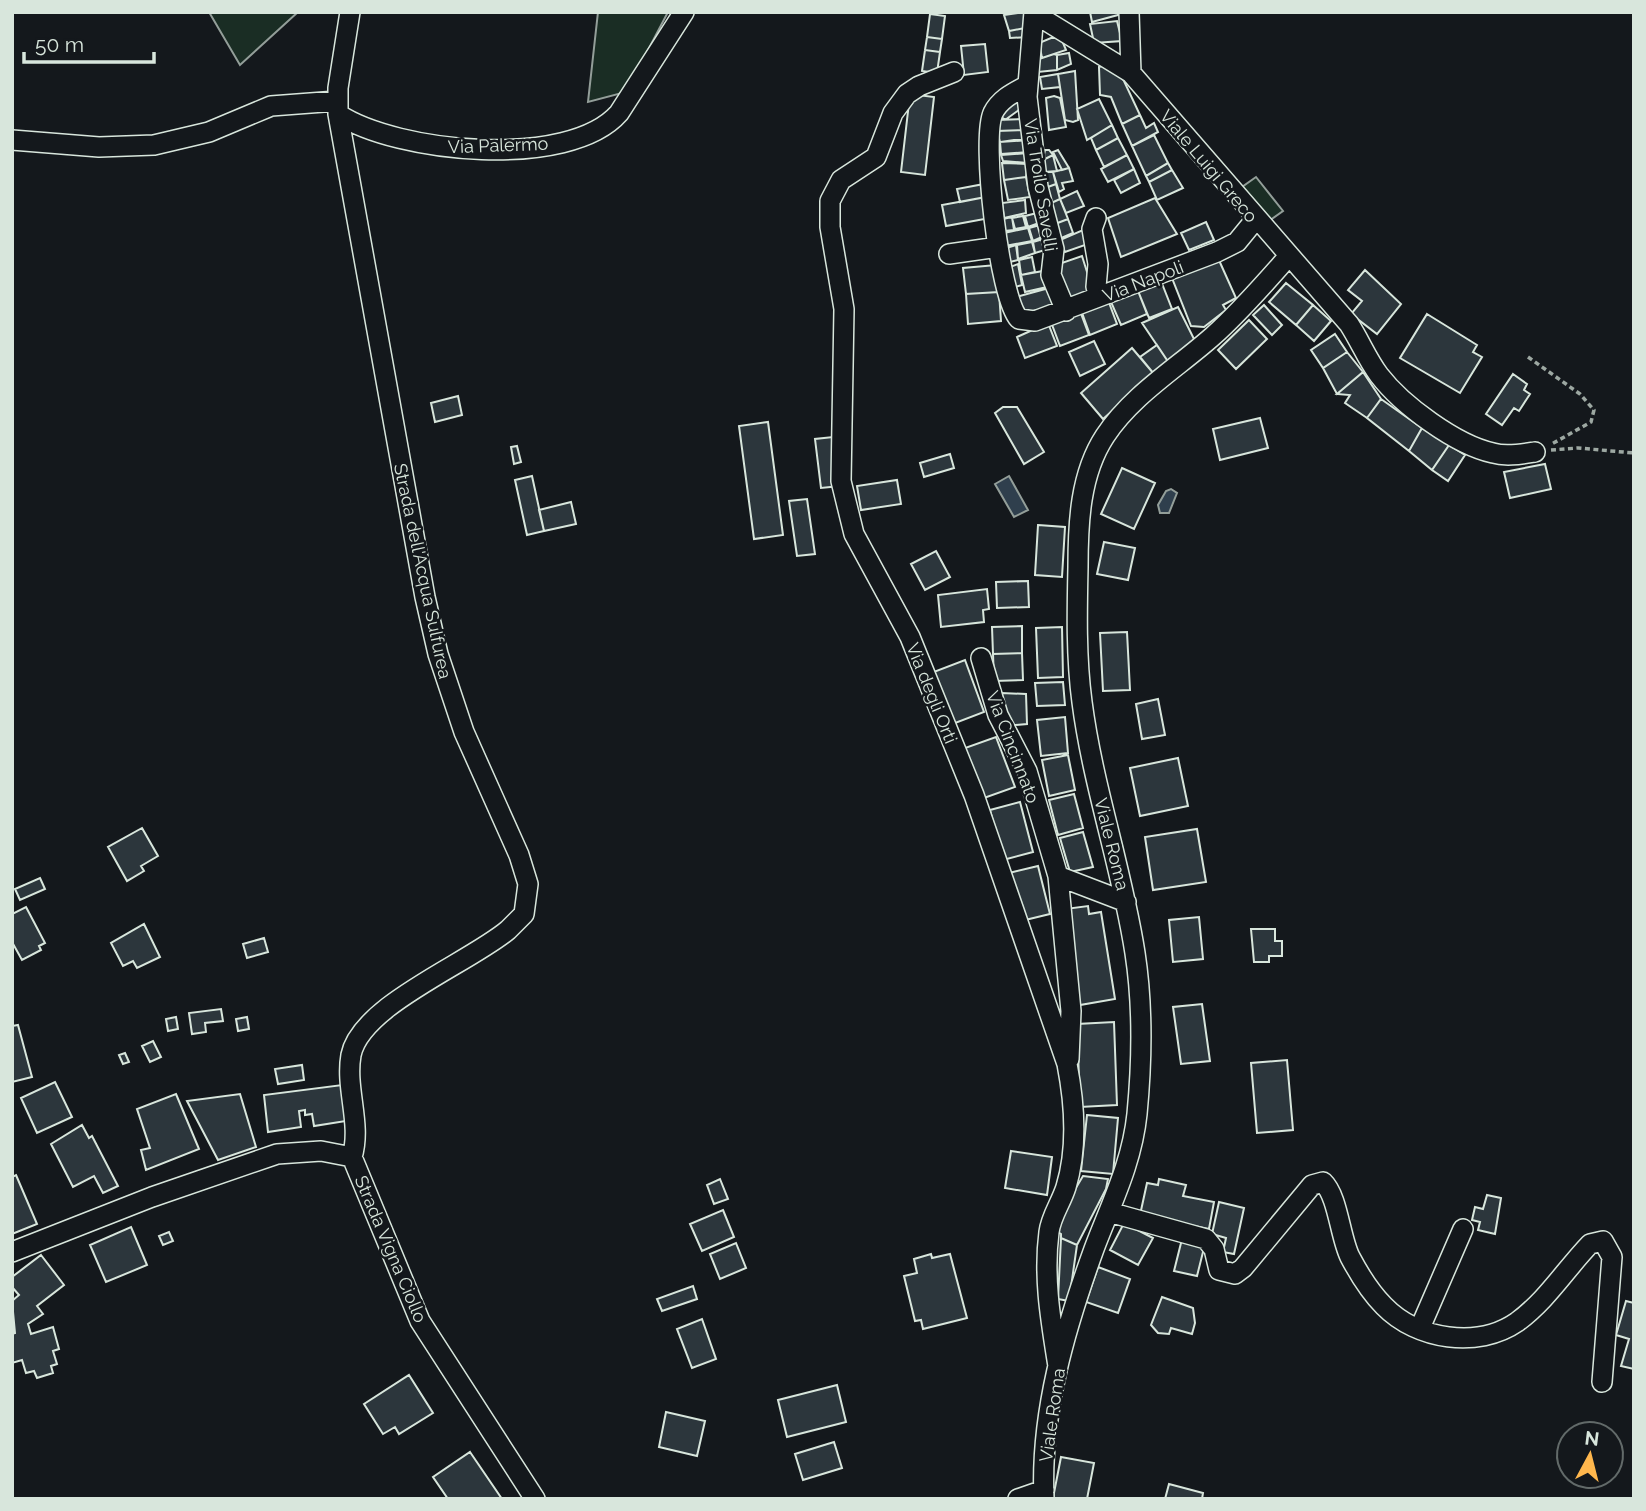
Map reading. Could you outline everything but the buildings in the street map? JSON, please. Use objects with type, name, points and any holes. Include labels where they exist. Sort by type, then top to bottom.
[{"type":"street","name":"Strada dell'Acqua Sulfurea","points":[[350,12],[338,108],[432,629],[455,710],[519,855],[528,890],[524,914],[515,925],[487,946],[386,1009],[356,1040],[350,1066],[355,1124],[352,1157]]},
{"type":"street","name":"Via Palermo","points":[[338,108],[373,132],[454,148],[534,146],[580,137],[607,124],[619,113],[684,12]]},
{"type":"street","points":[[1129,12],[1131,74]]},
{"type":"street","name":"Viale Luigi Greco","points":[[1035,13],[1131,74],[1255,220],[1349,324],[1374,368],[1408,404],[1481,449],[1499,455],[1535,452]]},
{"type":"street","name":"Via Troilo Savelli","points":[[1035,13],[1026,86],[1038,187],[1054,249],[1052,279],[1066,311]]},
{"type":"street","name":"Via degli Orti","points":[[954,72],[919,86],[907,94],[893,113],[876,157],[842,180],[830,201],[830,227],[844,299],[841,481],[854,534],[910,638],[974,795],[1069,1074],[1074,1105],[1074,1151],[1065,1191],[1051,1222],[1047,1261],[1047,1293],[1058,1366]]},
{"type":"street","points":[[949,254],[998,247],[991,174],[991,120],[1000,102],[1026,86]]},
{"type":"street","points":[[12,140],[99,147],[154,145],[209,132],[271,106],[338,108]]},
{"type":"street","points":[[1096,218],[1092,229],[1098,264],[1096,288]]},
{"type":"street","name":"Via Napoli","points":[[998,247],[1009,301],[1019,319],[1031,322],[1224,249],[1242,237],[1255,220]]},
{"type":"street","name":"Viale Roma","points":[[1044,1494],[1048,1419],[1058,1366],[1073,1309],[1127,1166],[1138,1105],[1139,992],[1126,902],[1091,756],[1079,680],[1078,546],[1084,486],[1098,447],[1123,413],[1223,327],[1288,257]]},
{"type":"street","name":"Via Cincinnato","points":[[981,658],[999,715],[1027,771],[1058,876],[1071,1011],[1069,1074]]},
{"type":"street","points":[[1058,876],[1126,902]]},
{"type":"street","name":"Strada Vigna Ciollo","points":[[12,1252],[152,1197],[278,1154],[321,1151],[352,1157],[421,1321],[535,1499]]},
{"type":"street","points":[[1109,1212],[1206,1240],[1214,1249],[1219,1270],[1235,1274],[1243,1268],[1308,1189],[1323,1182],[1331,1196],[1349,1255],[1366,1283],[1390,1311],[1420,1328],[1465,1339],[1498,1332],[1539,1303],[1590,1244],[1603,1241],[1612,1257],[1602,1382]]},
{"type":"street","points":[[1420,1328],[1463,1229]]},
{"type":"street","points":[[1018,1499],[1044,1494]]},
{"type":"path","points":[[1528,356],[1580,394],[1594,410],[1591,422],[1535,452]]},
{"type":"path","points":[[1535,452],[1578,447],[1634,453]]},
{"type":"green space","points":[[209,12],[298,12],[240,65]]},
{"type":"green space","points":[[598,12],[668,12],[626,92],[588,102]]},
{"type":"green space","points":[[1256,177],[1283,211],[1269,221],[1242,187]]},
{"type":"water","points":[[1009,476],[1028,510],[1014,517],[995,484]]},
{"type":"water","points":[[1171,489],[1177,493],[1169,513],[1160,513],[1158,505],[1166,491]]}]
